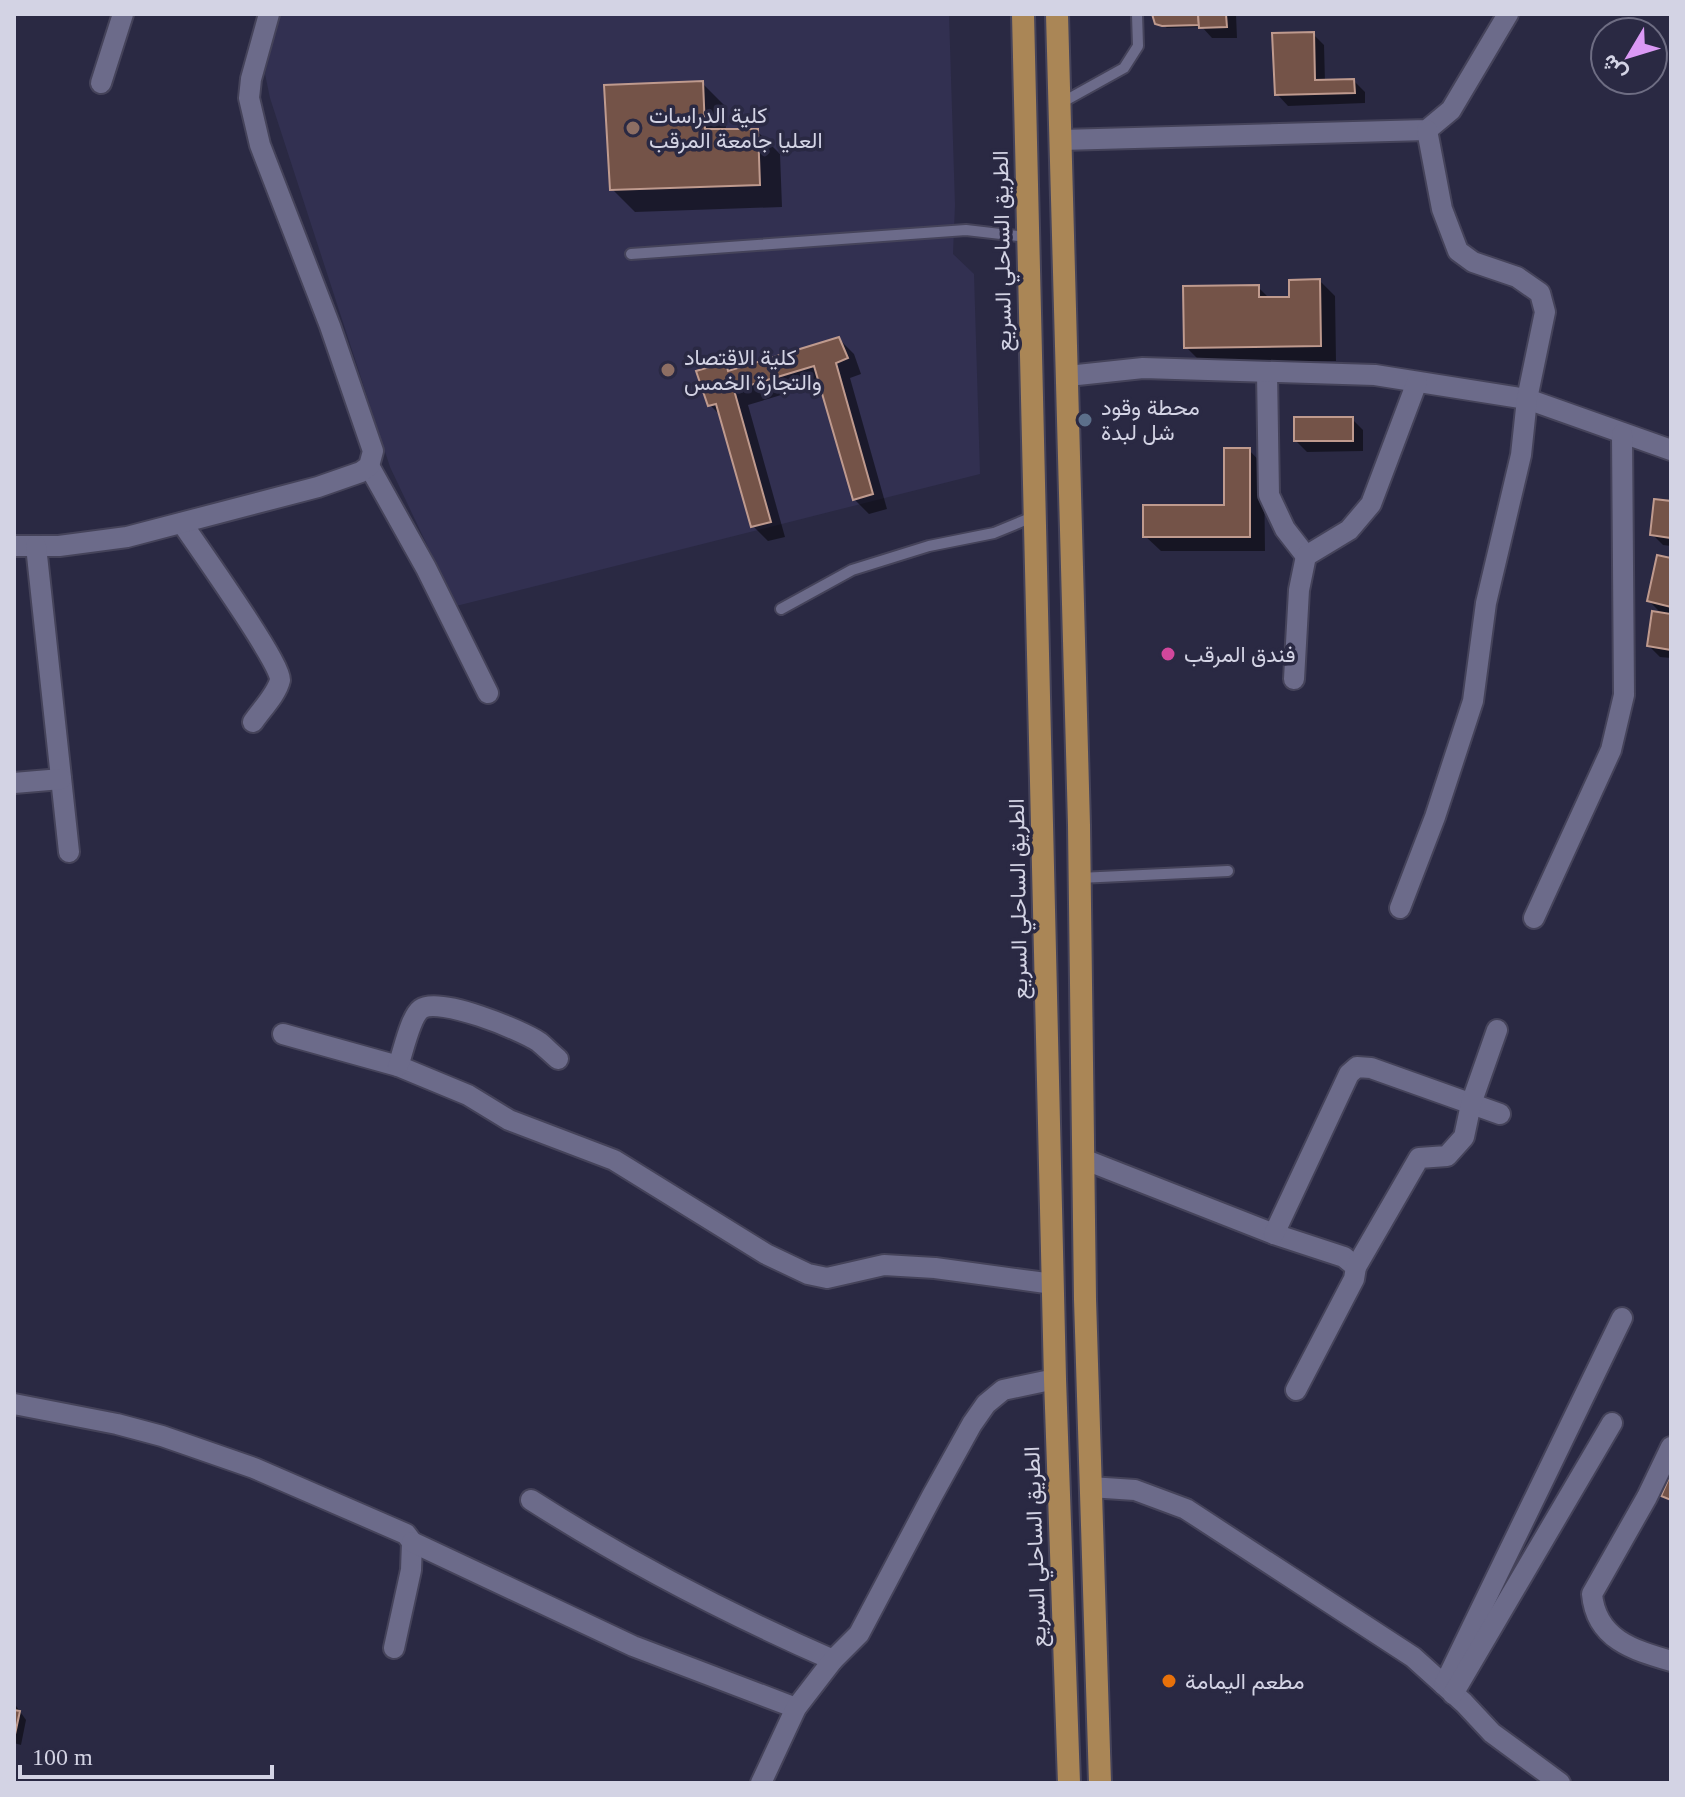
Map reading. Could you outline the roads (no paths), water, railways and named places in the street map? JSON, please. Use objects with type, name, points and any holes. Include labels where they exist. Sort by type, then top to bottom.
[{"type":"highway","name":"الطريق الساحلي السريع","points":[[1023,14],[1055,1379],[1069,1783]]},
{"type":"highway","points":[[1057,14],[1068,376],[1090,1487],[1100,1783]]},
{"type":"street","points":[[101,83],[123,14]]},
{"type":"street","points":[[14,546],[127,537],[318,487],[361,472],[369,466],[373,451],[359,408],[260,145],[249,98],[251,79],[269,14]]},
{"type":"street","points":[[1061,140],[1427,130],[1451,110],[1508,14]]},
{"type":"street","points":[[1400,908],[1435,817],[1473,701],[1486,603],[1521,455],[1527,399],[1545,312],[1540,293],[1517,277],[1473,262],[1458,251],[1442,209],[1427,130]]},
{"type":"street","points":[[1068,376],[1143,368],[1375,375],[1527,399],[1670,449]]},
{"type":"street","points":[[1267,372],[1269,495],[1285,529],[1306,556]]},
{"type":"street","points":[[1294,679],[1299,590],[1306,556],[1349,530],[1371,504],[1417,382]]},
{"type":"street","points":[[1534,918],[1611,750],[1624,695],[1622,434]]},
{"type":"street","points":[[369,466],[426,568],[488,693]]},
{"type":"street","points":[[182,523],[269,650],[280,673],[278,685],[253,722]]},
{"type":"street","points":[[36,546],[69,852]]},
{"type":"street","points":[[14,783],[61,779]]},
{"type":"street","points":[[398,1066],[415,1017],[423,1007],[431,1006],[462,1009],[474,1014],[537,1041],[558,1059]]},
{"type":"street","points":[[1296,1390],[1354,1279],[1356,1267],[1419,1158],[1447,1156],[1464,1137],[1471,1104],[1497,1030]]},
{"type":"street","points":[[283,1034],[398,1066],[468,1095],[509,1120],[614,1160],[766,1254],[808,1274],[827,1278],[884,1265],[935,1268],[1053,1284]]},
{"type":"street","points":[[1274,1234],[1349,1074],[1357,1067],[1371,1068],[1500,1114]]},
{"type":"street","points":[[1083,1159],[1274,1234],[1344,1257],[1356,1267]]},
{"type":"street","points":[[1448,1689],[1622,1318]]},
{"type":"street","points":[[761,1783],[796,1708],[833,1660],[859,1634],[932,1496],[986,1404],[1003,1390],[1055,1379]]},
{"type":"street","points":[[14,1404],[117,1424],[254,1468],[396,1529],[412,1542],[633,1646],[796,1708]]},
{"type":"street","points":[[1448,1689],[1612,1423]]},
{"type":"street","points":[[1671,1447],[1647,1497],[1592,1594],[1593,1612],[1611,1636],[1641,1652],[1671,1661]]},
{"type":"street","points":[[1090,1487],[1135,1490],[1186,1509],[1413,1657],[1492,1733],[1560,1783]]},
{"type":"street","points":[[531,1500],[669,1582],[746,1622],[833,1660]]},
{"type":"street","points":[[394,1648],[411,1570],[412,1542]]},
{"type":"lane","points":[[1060,103],[1124,68],[1138,46],[1137,14]]},
{"type":"lane","points":[[631,254],[966,230],[1028,238]]},
{"type":"lane","points":[[781,609],[852,570],[929,546],[994,533],[1035,516]]},
{"type":"lane","points":[[1079,878],[1228,871]]},
{"type":"place","name":"كلية الدراسات العليا جامعة المرقب","points":[[633,128]]},
{"type":"place","name":"كلية الاقتصاد والتجارة الخمس","points":[[668,370]]},
{"type":"place","name":"محطة وقود شل لبدة","points":[[1085,420]]},
{"type":"place","name":"فندق المرقب","points":[[1168,654]]},
{"type":"place","name":"مطعم اليمامة","points":[[1169,1681]]}]
